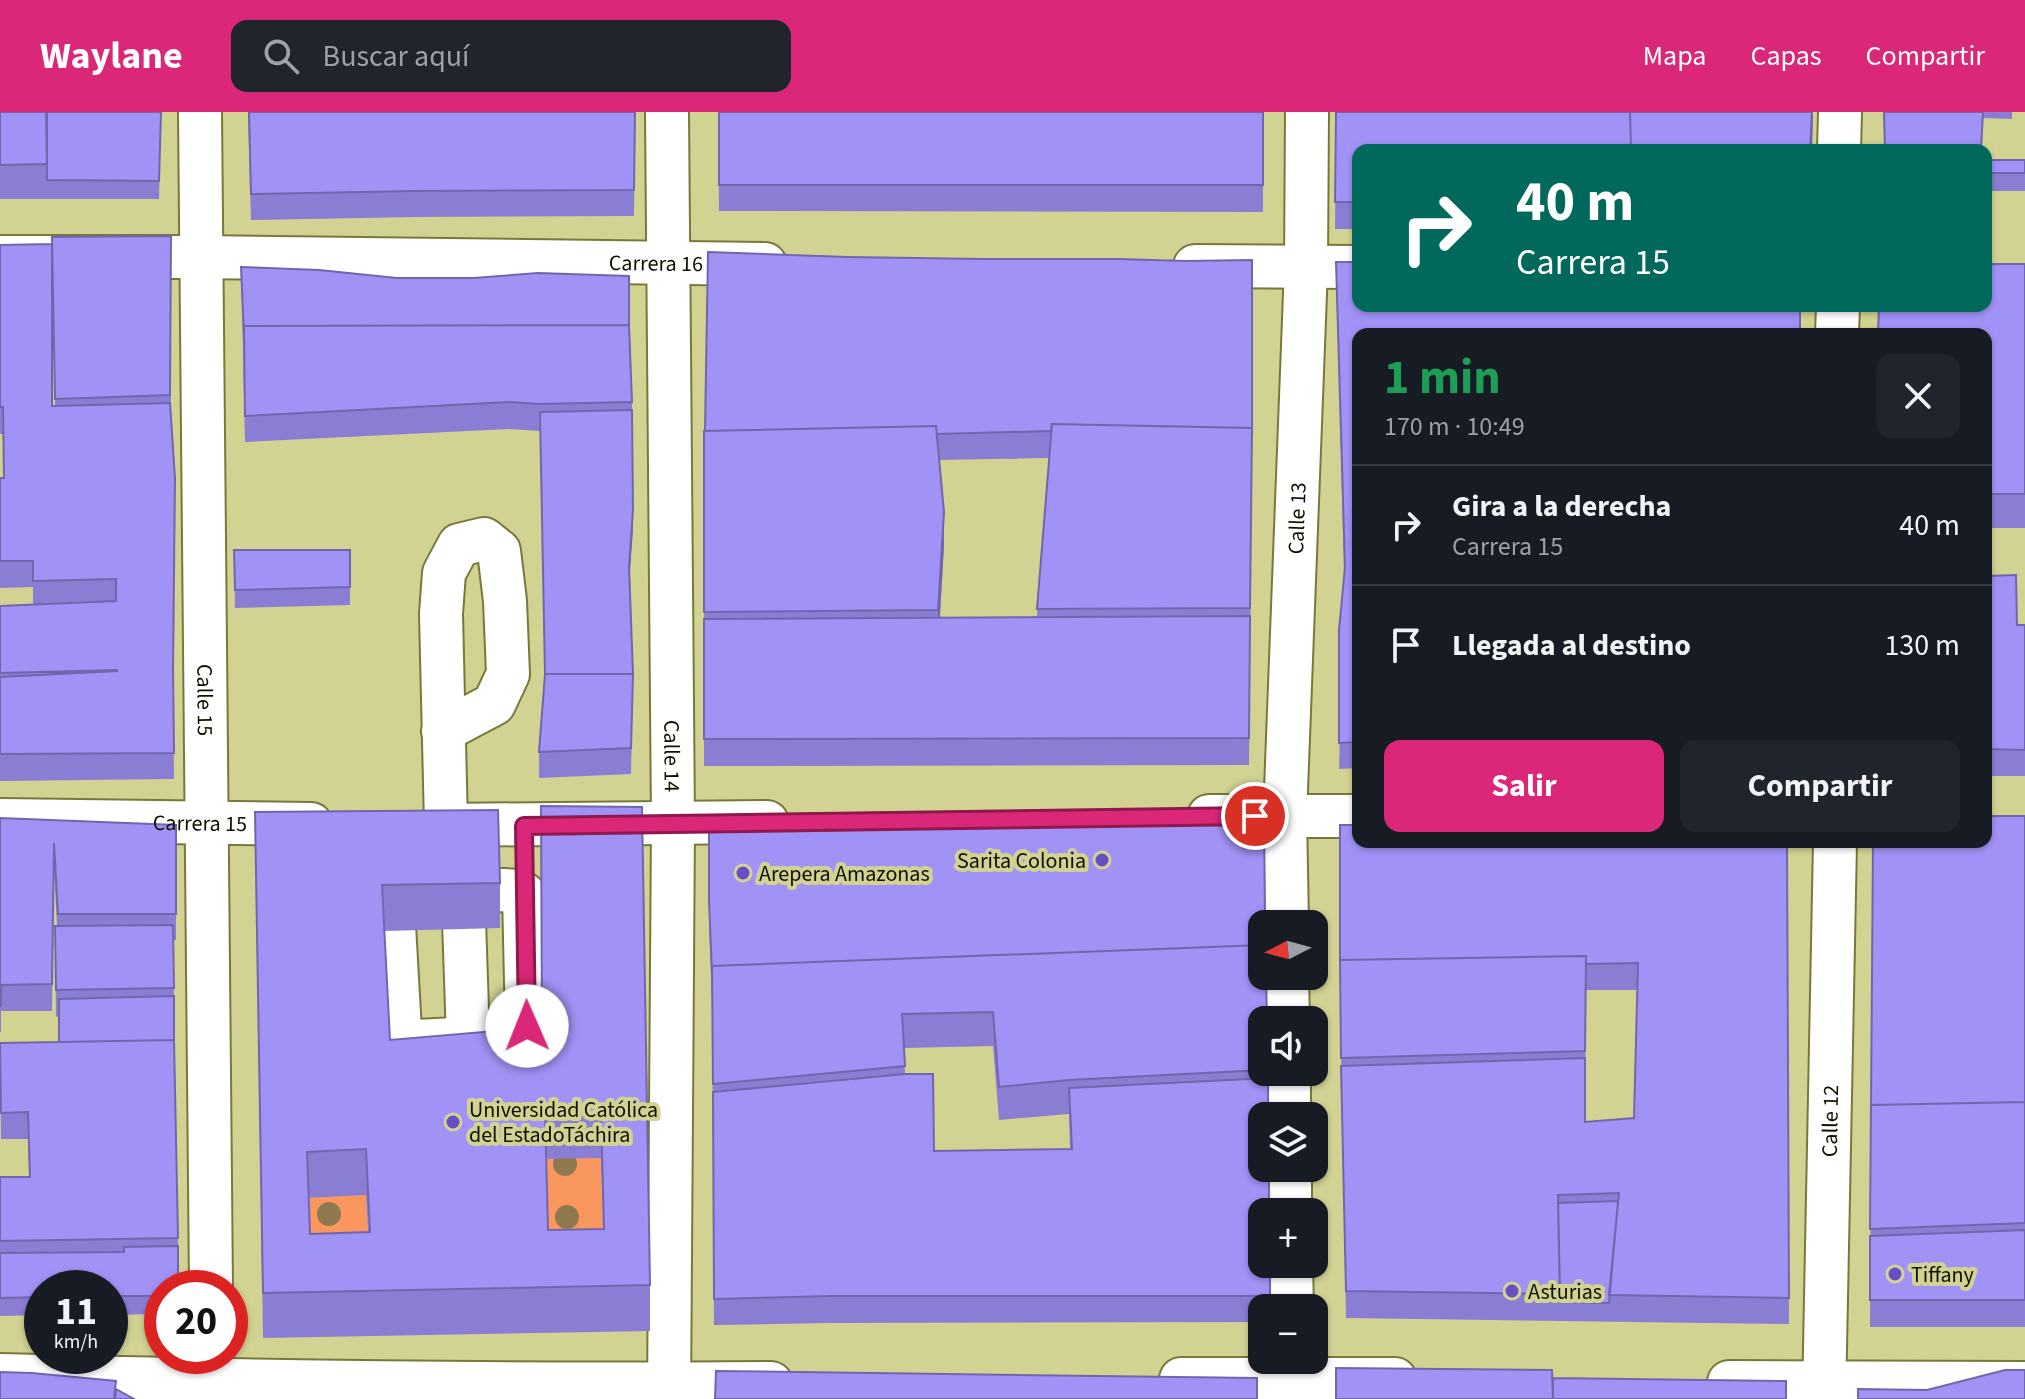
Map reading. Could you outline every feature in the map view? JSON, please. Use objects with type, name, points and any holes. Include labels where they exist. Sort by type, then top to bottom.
[{"type":"street","name":"Calle 15","points":[[200,112],[211,1270]]},
{"type":"street","name":"Calle 14","points":[[667,112],[673,823],[669,1391]]},
{"type":"street","name":"Calle 13","points":[[1287,910],[1285,816],[1306,267],[1307,112]]},
{"type":"street","points":[[1839,144],[1840,112]]},
{"type":"street","name":"Carrera 16","points":[[0,257],[796,264]]},
{"type":"street","points":[[1162,266],[1352,267]]},
{"type":"street","points":[[443,731],[446,825]]},
{"type":"street","points":[[1175,817],[1352,816]]},
{"type":"street","name":"Carrera 15","points":[[0,820],[351,824]]},
{"type":"street","points":[[398,825],[798,821]]},
{"type":"street","points":[[524,826],[527,1026],[513,1036],[409,1039],[400,1031],[393,908],[399,900],[412,894],[463,891],[504,890],[524,894]]},
{"type":"street","name":"Calle 12","points":[[1824,1391],[1835,848]]},
{"type":"street","points":[[463,891],[468,1039]]},
{"type":"street","points":[[0,1375],[669,1391],[813,1382]]},
{"type":"street","points":[[1149,1379],[1433,1379]]},
{"type":"street","points":[[1699,1382],[1824,1391],[2025,1383]]},
{"type":"shaded area","points":[[601,1158],[604,1275],[548,1276],[545,1159]]},
{"type":"shaded area","points":[[366,1195],[370,1278],[310,1280],[307,1198]]},
{"type":"building","points":[[0,112],[46,112],[47,164],[0,165]]},
{"type":"building","points":[[47,112],[161,112],[159,181],[47,180]]},
{"type":"building","points":[[249,112],[635,112],[634,190],[251,194]]},
{"type":"building","points":[[719,112],[1263,112],[1263,185],[719,185]]},
{"type":"building","points":[[1336,112],[1630,112],[1631,144],[1352,144],[1352,202],[1335,202]]},
{"type":"building","points":[[1630,112],[1812,112],[1810,144],[1631,144]]},
{"type":"building","points":[[1884,112],[1983,112],[1981,144],[1885,144]]},
{"type":"building","points":[[1992,160],[2025,160],[2025,173],[1992,173]]},
{"type":"building","points":[[171,236],[170,395],[55,399],[52,237]]},
{"type":"building","points":[[52,244],[52,406],[170,403],[175,478],[174,753],[0,754],[0,677],[117,671],[0,673],[0,606],[116,601],[116,579],[33,581],[33,561],[0,561],[0,478],[4,478],[3,407],[0,407],[0,245]]},
{"type":"building","points":[[708,252],[847,257],[1252,260],[1252,428],[1052,424],[1051,431],[937,434],[936,426],[705,431]]},
{"type":"building","points":[[1336,262],[1352,262],[1352,312],[1800,312],[1800,328],[1352,328],[1352,742],[1339,743],[1339,630],[1345,567]]},
{"type":"building","points":[[1992,264],[2025,264],[2025,494],[1992,494],[1992,328],[1878,328],[1879,312],[1992,312]]},
{"type":"building","points":[[241,267],[319,270],[397,278],[474,278],[538,273],[629,276],[629,325],[244,326],[244,334]]},
{"type":"building","points":[[629,325],[632,402],[509,402],[245,416],[244,326]]},
{"type":"building","points":[[632,410],[633,510],[629,567],[633,674],[545,675],[540,412]]},
{"type":"building","points":[[1052,424],[1252,428],[1250,608],[1037,609]]},
{"type":"building","points":[[936,426],[944,512],[938,610],[704,612],[704,431]]},
{"type":"building","points":[[234,550],[350,550],[350,587],[235,590]]},
{"type":"building","points":[[2016,575],[2017,625],[2025,625],[2025,750],[1992,749],[1992,576]]},
{"type":"building","points":[[1250,616],[1249,738],[704,739],[704,619]]},
{"type":"building","points":[[545,674],[633,674],[631,748],[539,752]]},
{"type":"building","name":"Universidad Católica del EstadoTáchira","points":[[541,806],[642,807],[650,1285],[263,1293],[255,812],[498,810],[500,883],[382,885],[390,1040],[542,1027]],"holes":[[[601,1112],[604,1229],[548,1230],[545,1113]],[[366,1149],[370,1232],[310,1234],[307,1152]]]},
{"type":"building","points":[[1264,812],[1265,910],[1248,910],[1248,946],[712,966],[712,973],[709,822]]},
{"type":"building","points":[[1992,816],[2025,816],[2025,1102],[1871,1105],[1873,848],[1992,848]]},
{"type":"building","points":[[0,818],[176,825],[176,914],[58,914],[54,843],[52,984],[1,985],[0,1006]]},
{"type":"building","points":[[1340,825],[1352,825],[1352,848],[1787,848],[1789,1298],[1609,1295],[1619,1193],[1558,1195],[1560,1294],[1346,1291],[1341,1066],[1585,1058],[1585,1122],[1634,1118],[1638,963],[1586,964],[1586,956],[1340,960]]},
{"type":"building","points":[[173,925],[174,988],[56,990],[55,926]]},
{"type":"building","points":[[1248,946],[1248,990],[1266,990],[1267,1006],[1248,1006],[1248,1071],[1069,1080],[999,1087],[993,1012],[902,1014],[905,1066],[713,1084],[712,966]]},
{"type":"building","points":[[1586,956],[1585,1051],[1341,1058],[1340,960]]},
{"type":"building","points":[[174,996],[174,1040],[59,1042],[59,999]]},
{"type":"building","points":[[174,1040],[178,1238],[0,1241],[0,1177],[30,1177],[28,1112],[1,1113],[0,1043]]},
{"type":"building","points":[[933,1074],[934,1151],[1072,1149],[1069,1088],[1248,1079],[1248,1086],[1268,1086],[1268,1102],[1248,1102],[1248,1182],[1269,1182],[1269,1198],[1248,1198],[1248,1278],[1270,1278],[1270,1294],[714,1299],[713,1092]]},
{"type":"building","points":[[2025,1102],[2025,1223],[1870,1229],[1871,1105]]},
{"type":"building","points":[[1618,1201],[1609,1303],[1560,1302],[1558,1203]]},
{"type":"building","points":[[2025,1230],[2025,1300],[1870,1300],[1870,1236]]},
{"type":"building","points":[[178,1246],[178,1270],[144,1270],[144,1296],[128,1296],[128,1270],[24,1270],[24,1297],[0,1298],[0,1253],[124,1252],[124,1247]]},
{"type":"building","points":[[1336,1368],[1552,1370],[1553,1399],[1336,1399]]},
{"type":"building","points":[[2005,1370],[2025,1370],[2025,1399],[1858,1399],[1858,1389],[1927,1390]]},
{"type":"building","points":[[716,1371],[1257,1378],[1257,1399],[715,1399]]},
{"type":"building","points":[[0,1372],[116,1381],[114,1399],[0,1399]]},
{"type":"building","points":[[1553,1378],[1786,1381],[1786,1399],[1553,1399]]},
{"type":"building","points":[[116,1389],[134,1399],[115,1399]]},
{"type":"place","name":"Sarita Colonia","points":[[1102,860]]},
{"type":"place","name":"Arepera Amazonas","points":[[743,873]]},
{"type":"place","name":"Universidad Católica del EstadoTáchira","points":[[453,1122]]},
{"type":"place","name":"Tiffany","points":[[1895,1274]]},
{"type":"place","name":"Asturias","points":[[1512,1291]]},
{"type":"route","points":[[527,1026],[524,826],[1255,816]]}]
